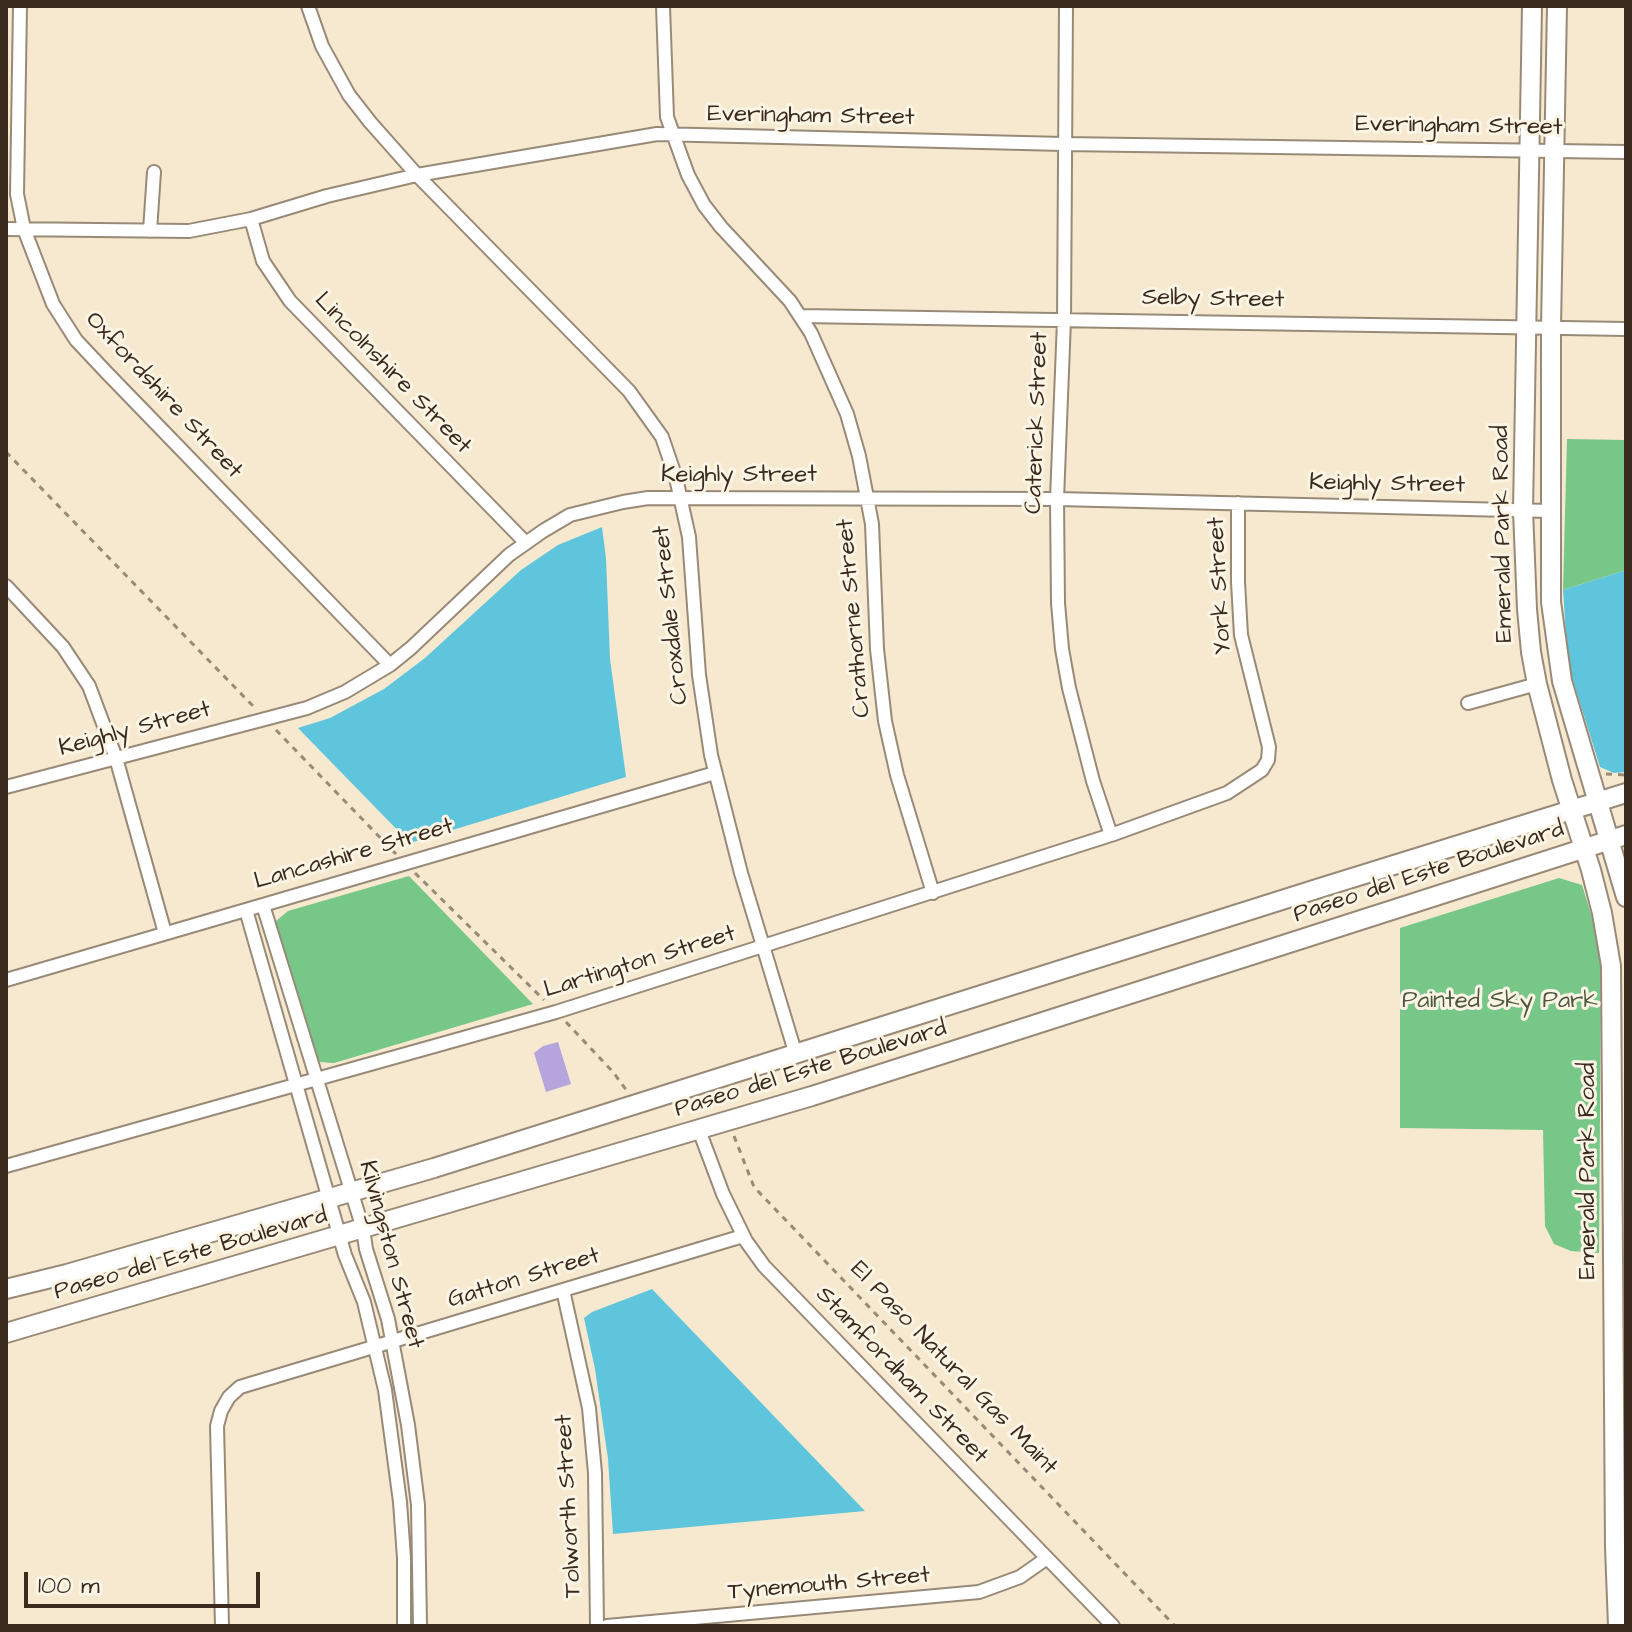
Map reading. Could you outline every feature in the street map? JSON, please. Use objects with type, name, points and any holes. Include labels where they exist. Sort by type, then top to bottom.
[{"type":"main road","name":"Emerald Park Road","points":[[1532,6],[1523,510],[1529,638],[1537,684],[1602,913],[1611,966],[1620,1140],[1615,1547],[1618,1626]]},
{"type":"main road","name":"Emerald Park Road","points":[[1557,6],[1551,327],[1551,602],[1557,656],[1596,803],[1617,838],[1626,897]]},
{"type":"main road","name":"Paseo del Este Boulevard","points":[[6,1289],[329,1199],[1626,793]]},
{"type":"main road","name":"Paseo del Este Boulevard","points":[[6,1333],[699,1130],[1617,838]]},
{"type":"street","name":"Oxfordshire Street","points":[[20,6],[17,194],[24,229],[53,304],[76,340],[390,665]]},
{"type":"street","name":"Croxdale Street","points":[[308,6],[322,46],[349,95],[417,175],[629,391],[662,437],[681,499],[692,563],[699,675],[715,773],[796,1055]]},
{"type":"street","name":"Crathorne Street","points":[[663,6],[665,99],[672,133],[688,175],[704,205],[721,227],[790,301],[800,316],[817,344],[847,414],[872,524],[877,649],[885,721],[897,775],[933,893]]},
{"type":"street","name":"Caterick Street","points":[[1066,6],[1058,603],[1062,649],[1082,741],[1111,835]]},
{"type":"street","name":"Everingham Street","points":[[6,229],[189,231],[251,219],[327,196],[417,175],[623,138],[672,133],[1063,144],[1626,152]]},
{"type":"street","points":[[150,231],[154,172]]},
{"type":"street","name":"Lincolnshire Street","points":[[251,219],[263,261],[290,301],[526,543]]},
{"type":"street","name":"Selby Street","points":[[800,316],[1626,329]]},
{"type":"street","name":"Keighly Street","points":[[6,787],[307,708],[345,692],[390,665],[509,555],[526,543],[570,515],[635,500],[1057,499],[1550,511]]},
{"type":"street","name":"York Street","points":[[1238,503],[1241,635],[1251,684],[1266,730],[1268,760]]},
{"type":"street","points":[[6,586],[63,647],[89,686],[116,758],[165,933]]},
{"type":"street","points":[[1468,703],[1537,684]]},
{"type":"street","name":"Lartington Street","points":[[6,1166],[556,1012],[763,948],[1111,835],[1227,793],[1262,770],[1268,760]]},
{"type":"street","name":"Lancashire Street","points":[[6,980],[715,773]]},
{"type":"street","name":"Kilvingston Street","points":[[263,905],[363,1229],[393,1342],[418,1505],[420,1626]]},
{"type":"street","name":"Kilvingston Street","points":[[246,910],[340,1236],[364,1302],[385,1390],[400,1502],[404,1626]]},
{"type":"street","name":"Stamfordham Street","points":[[699,1130],[743,1236],[764,1266],[1113,1626]]},
{"type":"street","name":"Gatton Street","points":[[222,1626],[217,1426],[229,1397],[240,1387],[743,1236]]},
{"type":"street","name":"Tolworth Street","points":[[563,1290],[590,1421],[595,1473],[597,1626]]},
{"type":"street","name":"Tynemouth Street","points":[[607,1626],[979,1592],[1020,1577],[1047,1558]]},
{"type":"path","points":[[6,452],[405,863],[556,1012],[613,1072],[629,1095]]},
{"type":"path","points":[[1598,777],[1602,772],[1626,775]]},
{"type":"path","name":"El Paso Natural Gas Maint","points":[[728,1121],[754,1187],[1175,1626]]},
{"type":"green space","points":[[1567,439],[1626,440],[1626,570],[1563,590]]},
{"type":"green space","points":[[409,876],[533,1004],[334,1063],[319,1062],[313,1058],[276,921],[288,911]]},
{"type":"green space","name":"Painted Sky Park","points":[[1559,878],[1582,885],[1599,940],[1599,1253],[1571,1251],[1554,1244],[1545,1226],[1543,1130],[1400,1128],[1400,928]]},
{"type":"water","points":[[602,527],[610,659],[626,777],[410,843],[298,728],[330,718],[384,689],[425,658],[521,570],[558,545]]},
{"type":"water","points":[[1626,570],[1626,772],[1614,773],[1600,767],[1568,665],[1563,590]]},
{"type":"water","points":[[652,1289],[865,1511],[613,1534],[608,1459],[584,1318]]},
{"type":"building","points":[[558,1042],[571,1084],[546,1092],[534,1053],[543,1046]]}]
